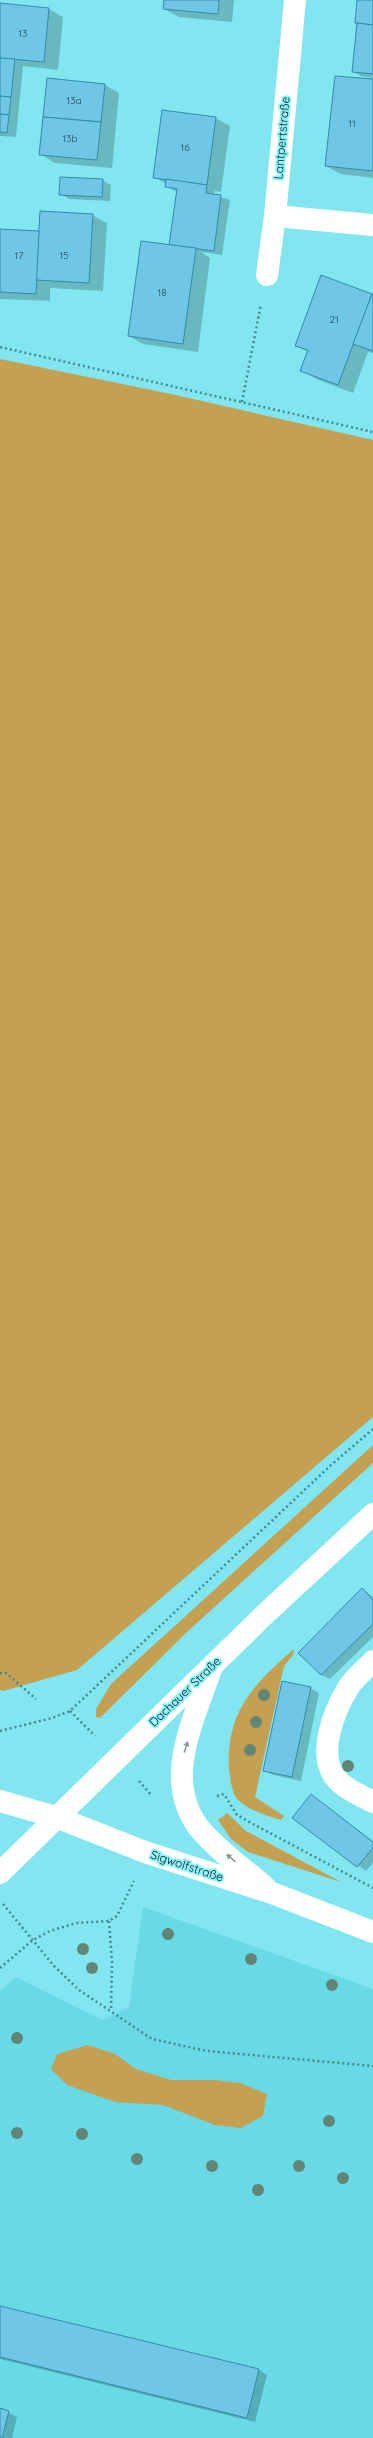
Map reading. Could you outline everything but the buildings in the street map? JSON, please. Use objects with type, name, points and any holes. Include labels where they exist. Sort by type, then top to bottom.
[{"type":"street","name":"Lantpertstraße","points":[[267,275],[275,216],[295,0]]},
{"type":"street","points":[[275,216],[373,225]]},
{"type":"street","name":"Dachauer Straße","points":[[0,1873],[212,1666],[373,1514]]},
{"type":"street","points":[[373,1661],[348,1687],[333,1722],[326,1752],[330,1770],[341,1784],[373,1802]]},
{"type":"street","points":[[212,1666],[183,1757],[181,1777],[185,1802],[200,1828],[272,1892]]},
{"type":"street","name":"Sigwolfstraße","points":[[0,1801],[56,1817],[145,1852],[272,1892],[373,1932]]},
{"type":"path","points":[[242,402],[267,275]]},
{"type":"path","points":[[0,347],[373,432]]},
{"type":"path","points":[[0,1731],[52,1718],[70,1711],[330,1466],[373,1429]]},
{"type":"path","points":[[0,1673],[6,1673],[36,1699]]},
{"type":"path","points":[[224,1794],[237,1815],[373,1888]]},
{"type":"path","points":[[0,1968],[33,1940],[50,1931],[76,1924],[109,1921],[117,1916],[127,1897]]},
{"type":"path","points":[[0,1901],[54,1966],[79,1990],[111,2010],[152,2039],[206,2051],[373,2066]]},
{"type":"path","points":[[109,1921],[112,1962],[111,2010]]},
{"type":"shaded area","points":[[0,359],[171,394],[373,440],[373,1417],[77,1670],[3,1691],[0,1690]]},
{"type":"shaded area","points":[[373,1445],[373,1463],[188,1631],[100,1718],[96,1717],[96,1709],[111,1684]]},
{"type":"shaded area","points":[[294,1649],[293,1655],[284,1666],[255,1797],[284,1816],[281,1820],[252,1810],[237,1799],[230,1777],[229,1749],[232,1731],[237,1715],[245,1701],[266,1675]]},
{"type":"shaded area","points":[[227,1813],[246,1831],[341,1882],[248,1852],[231,1839],[218,1820]]},
{"type":"shaded area","points":[[143,1907],[373,1989],[373,2438],[0,2438],[0,1991],[16,1977],[103,2020],[129,2007]]},
{"type":"shaded area","points":[[88,2045],[115,2054],[136,2069],[171,2080],[214,2080],[240,2083],[267,2094],[263,2116],[241,2128],[215,2125],[163,2105],[115,2102],[67,2085],[51,2069],[57,2054]]}]
